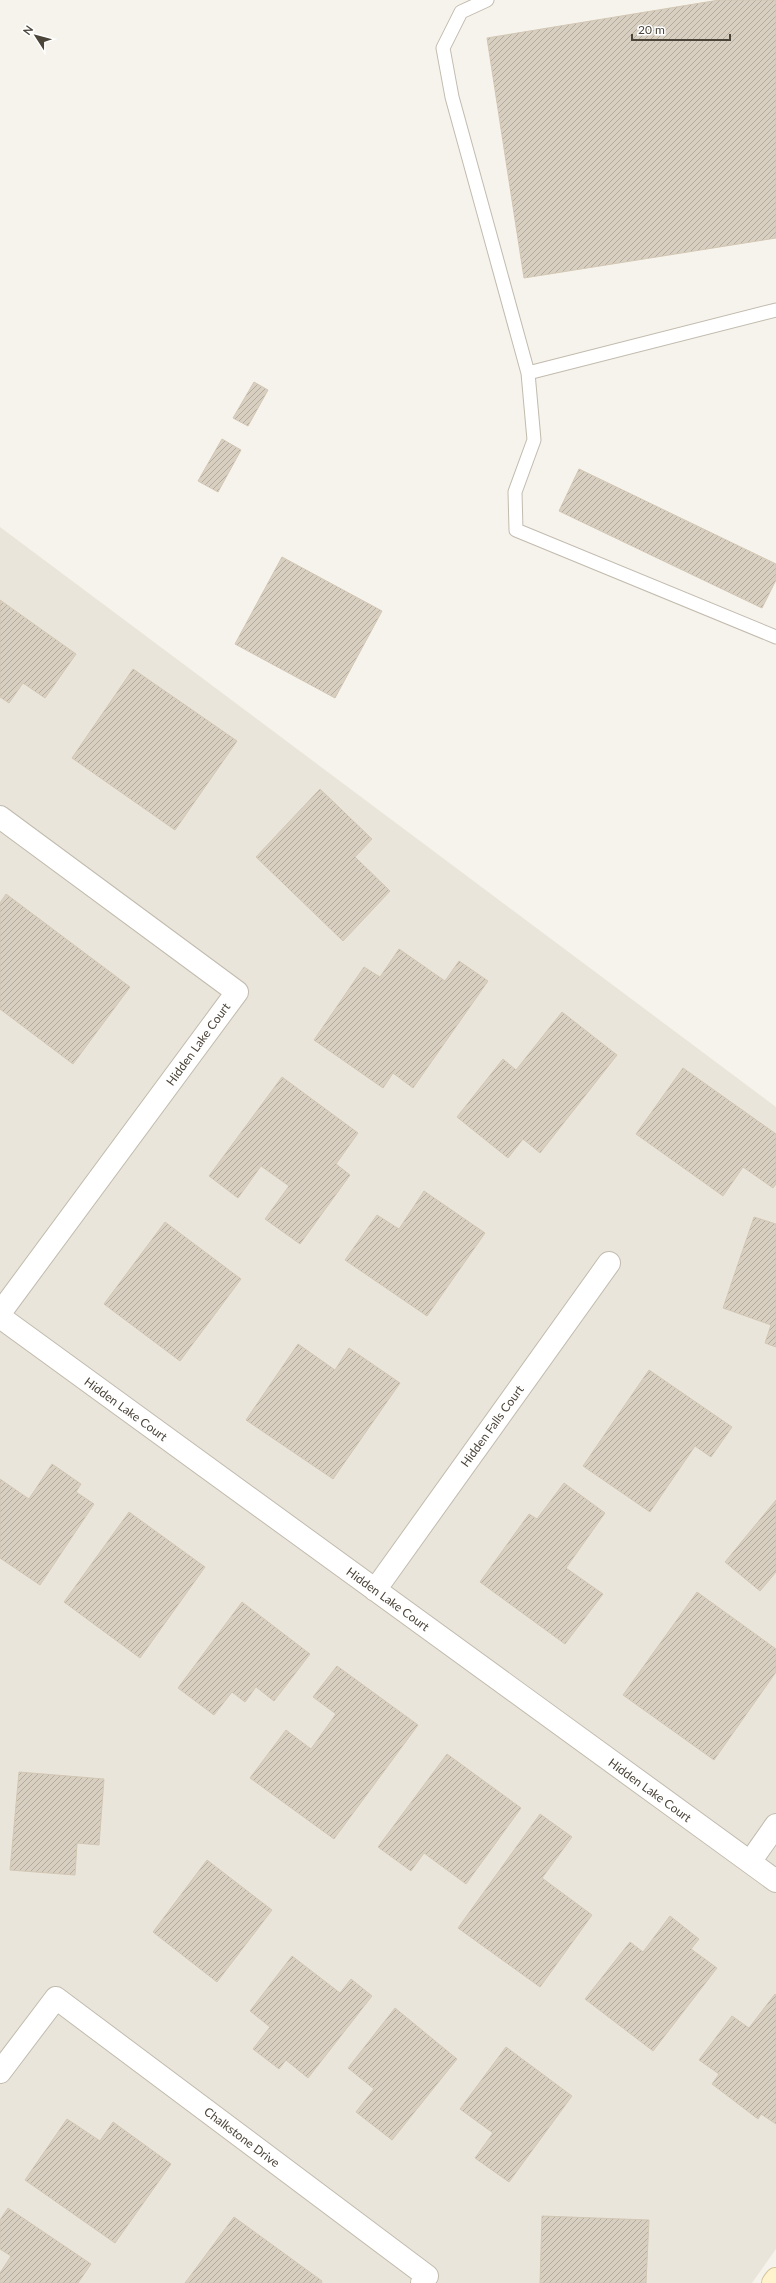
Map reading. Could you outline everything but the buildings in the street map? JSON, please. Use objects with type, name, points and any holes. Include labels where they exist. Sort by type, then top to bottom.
[{"type":"main road","points":[[773,2283],[776,2279]]},
{"type":"street","name":"Hidden Lake Court","points":[[0,817],[237,992],[0,1313]]},
{"type":"street","name":"Hidden Falls Court","points":[[375,1590],[609,1263]]},
{"type":"street","name":"Hidden Lake Court","points":[[0,1317],[776,1881]]},
{"type":"street","points":[[750,1862],[776,1825]]},
{"type":"street","name":"Chalkstone Drive","points":[[0,2072],[56,1998],[424,2280]]},
{"type":"lane","points":[[486,0],[461,12],[443,48],[452,97],[528,373],[534,440],[515,492],[516,530],[776,637]]},
{"type":"lane","points":[[528,373],[776,310]]},
{"type":"shaded area","points":[[0,527],[776,1107],[776,2249],[752,2283],[0,2283]]}]
